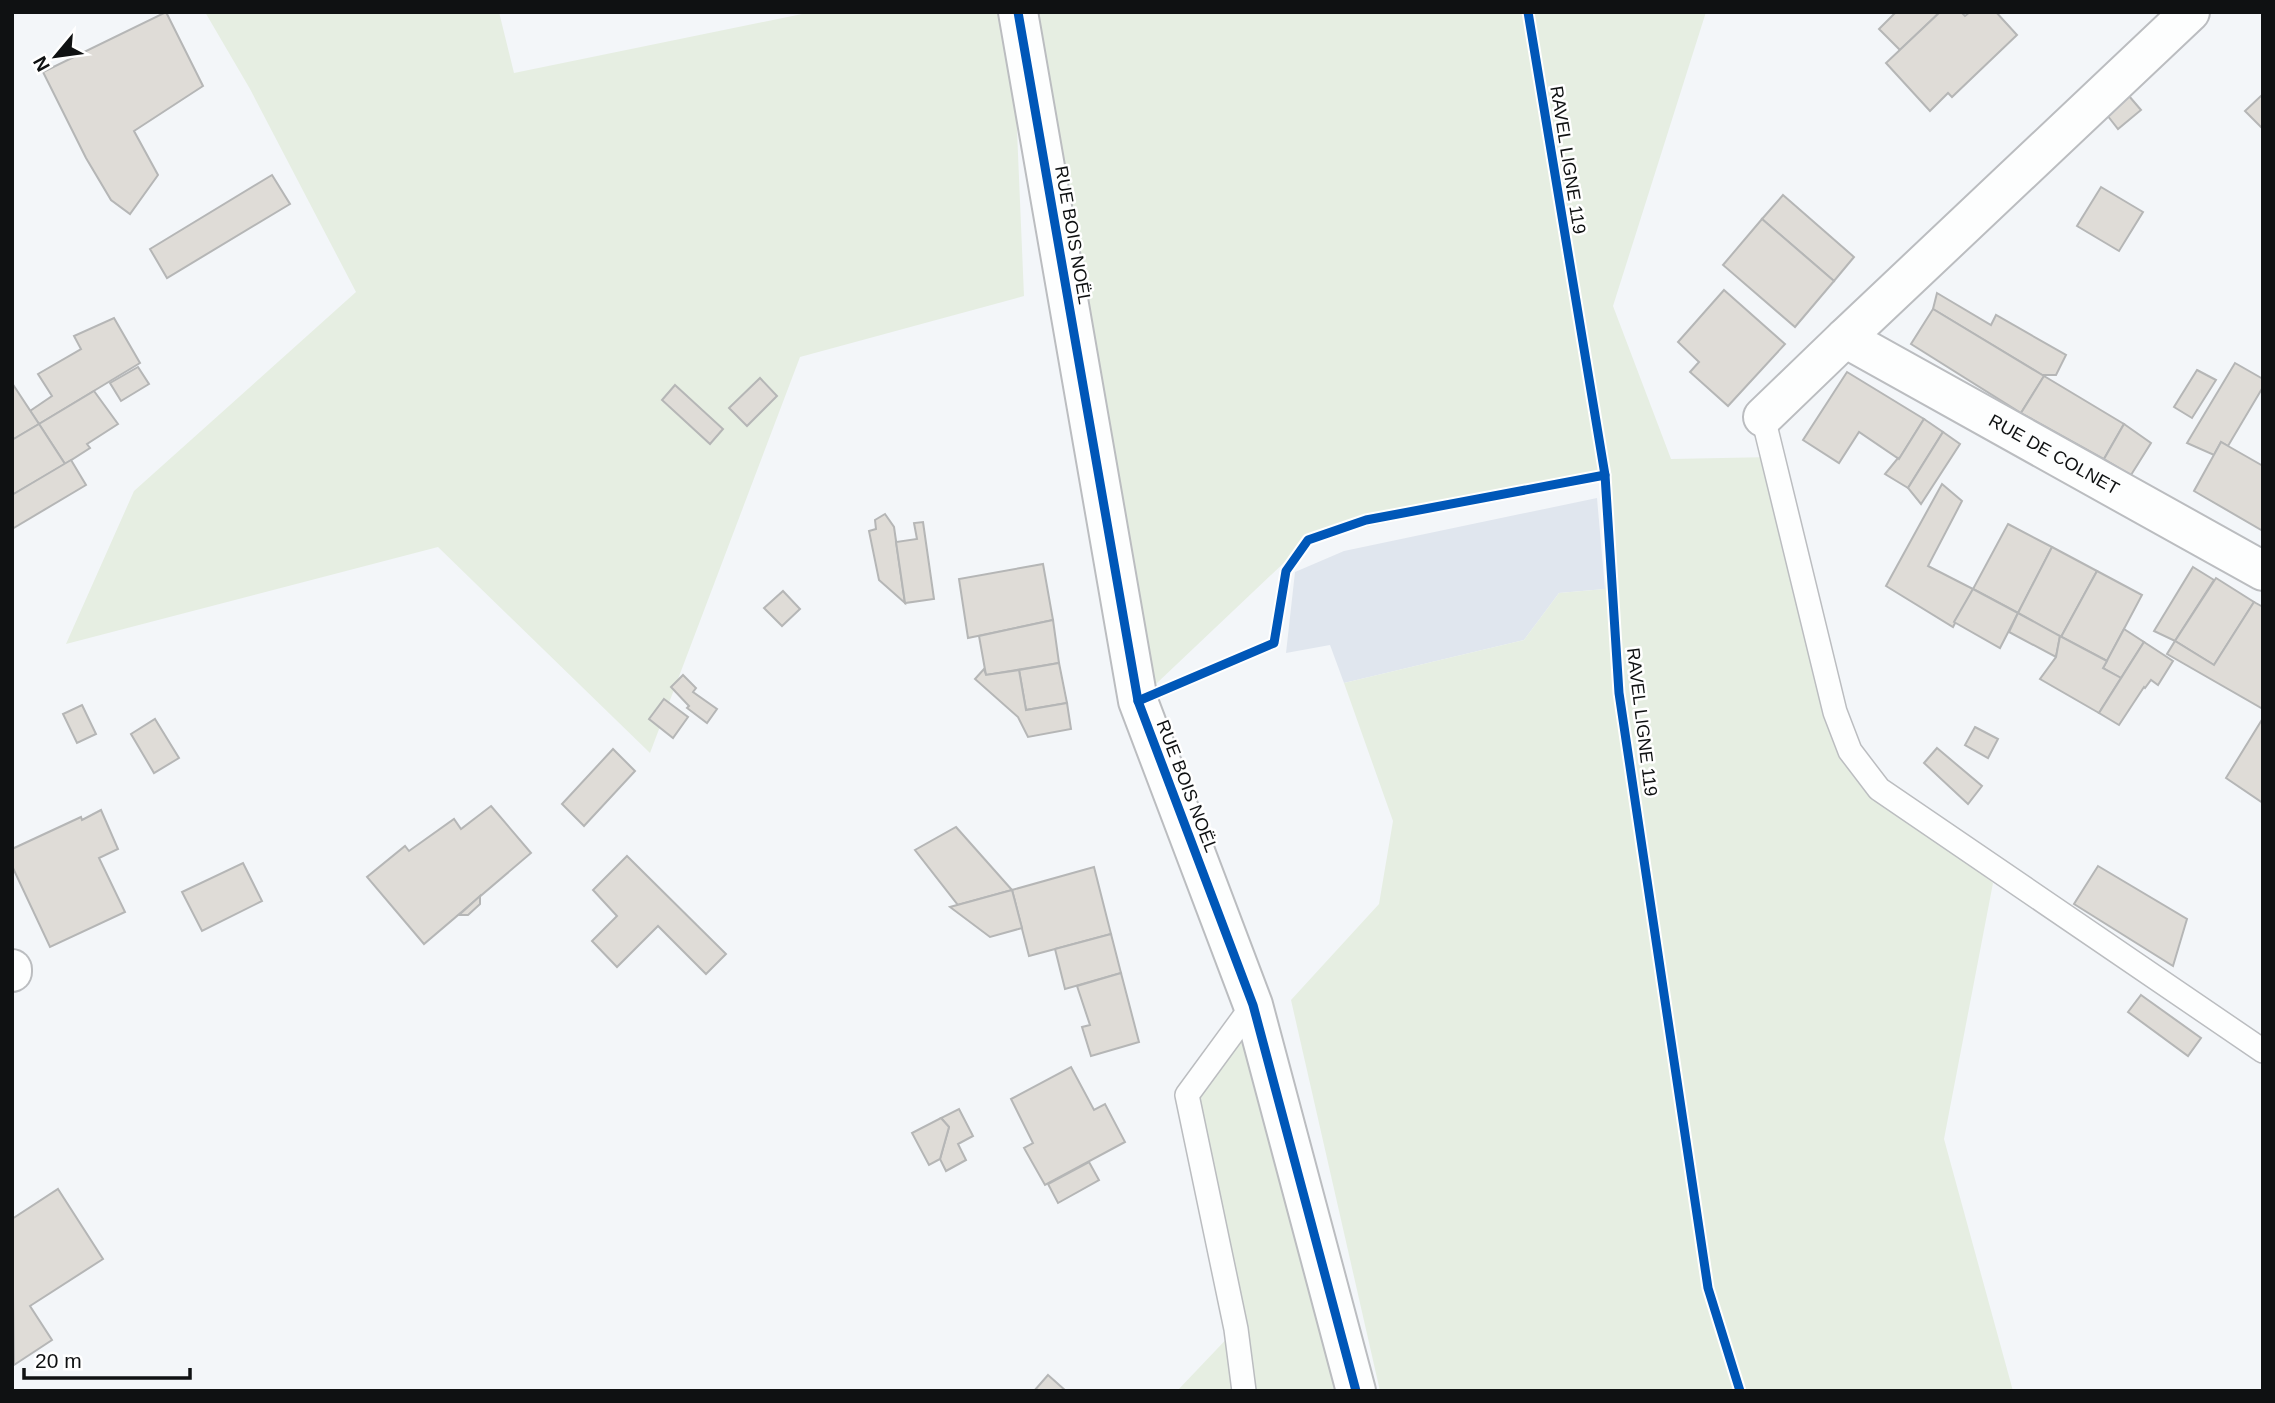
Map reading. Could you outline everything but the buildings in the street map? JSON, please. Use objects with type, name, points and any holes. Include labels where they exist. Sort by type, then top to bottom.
[{"type":"street","name":"RUE BOIS NOËL","points":[[1018,12],[1138,701],[1253,1005],[1356,1391]]},
{"type":"street","points":[[1763,417],[2190,12]]},
{"type":"street","name":"RUE DE COLNET","points":[[1845,338],[2263,571]]},
{"type":"lane","points":[[1763,417],[1835,712],[1850,751],[1873,782],[1879,789],[2263,1051]]},
{"type":"lane","points":[[1244,1391],[1238,1342],[1186,1095],[1253,1005]]},
{"type":"shaded area","points":[[205,12],[499,12],[514,73],[812,12],[1012,12],[1024,296],[800,357],[650,753],[438,547],[66,644],[134,491],[356,292],[250,89]]},
{"type":"shaded area","points":[[1018,12],[1706,12],[1613,306],[1671,459],[1773,457],[1805,589],[1873,782],[1993,883],[1944,1139],[2013,1391],[1380,1391],[1291,1000],[1379,904],[1393,821],[1344,683],[1524,640],[1559,593],[1605,589],[1605,475],[1308,540],[1138,701]]},
{"type":"shaded area","points":[[1597,498],[1605,589],[1559,593],[1524,640],[1344,683],[1330,645],[1286,653],[1295,572],[1344,551]]},
{"type":"shaded area","points":[[1253,1005],[1347,1391],[1177,1391],[1236,1329],[1187,1095]]},
{"type":"cycle path","points":[[1018,12],[1138,701],[1253,1005],[1356,1391]]},
{"type":"cycle path","name":"RAVEL LIGNE 119","points":[[1528,12],[1605,475],[1619,693],[1708,1288],[1740,1391]]},
{"type":"cycle path","points":[[1138,701],[1274,643],[1286,571],[1308,540],[1366,520],[1605,475]]}]
